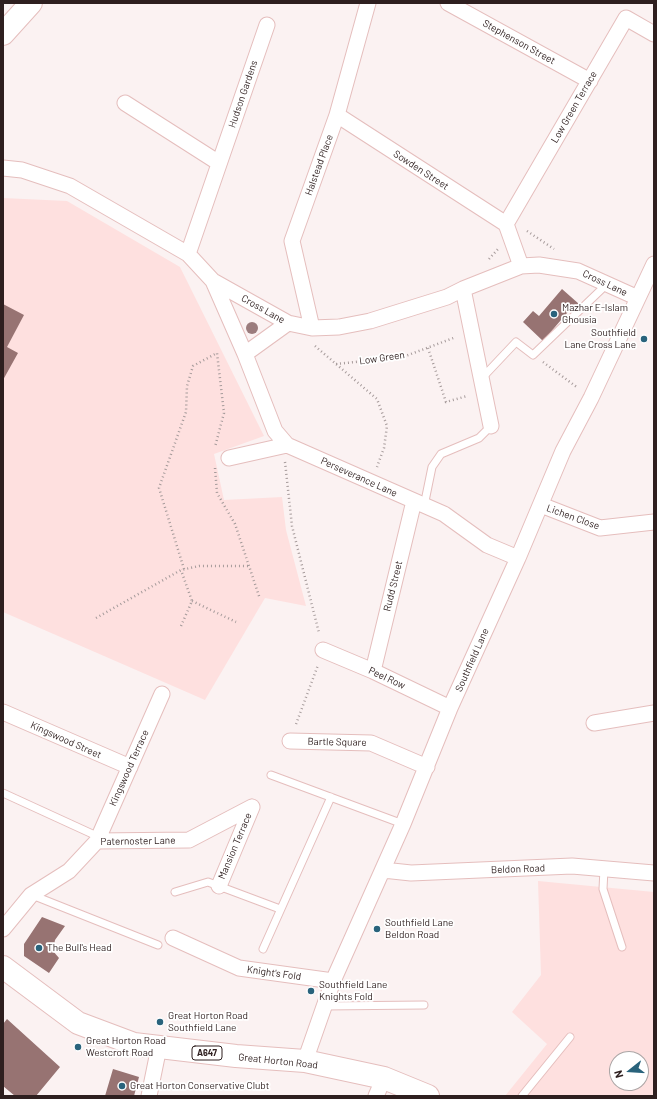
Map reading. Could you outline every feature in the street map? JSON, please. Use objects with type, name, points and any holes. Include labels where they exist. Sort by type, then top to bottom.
[{"type":"main road","points":[[3,34],[31,3]]},
{"type":"main road","name":"Great Horton Road","points":[[3,967],[78,1023],[134,1044],[236,1056],[305,1061],[380,1087],[428,1096]]},
{"type":"street","name":"Halstead Place","points":[[312,328],[292,241],[336,115],[368,3]]},
{"type":"street","name":"Stephenson Street","points":[[448,3],[590,81]]},
{"type":"street","name":"Low Green Terrace","points":[[506,224],[626,18],[654,34]]},
{"type":"street","name":"Hudson Gardens","points":[[188,254],[267,25]]},
{"type":"street","points":[[125,103],[219,163]]},
{"type":"street","name":"Sowden Street","points":[[336,115],[506,224]]},
{"type":"street","name":"Cross Lane","points":[[3,168],[22,170],[70,186],[188,254],[213,281],[288,323],[312,328],[339,327],[370,321],[447,297],[521,266],[539,265],[578,271],[607,284],[645,291]]},
{"type":"street","points":[[506,224],[521,266]]},
{"type":"street","name":"Southfield Lane","points":[[305,1061],[333,981],[403,824],[450,708],[518,558],[563,451],[645,291],[654,264]]},
{"type":"street","name":"Perseverance Lane","points":[[213,281],[245,354],[274,430],[287,445],[444,514],[487,545],[518,558]]},
{"type":"street","points":[[463,289],[491,426]]},
{"type":"street","points":[[245,354],[288,323]]},
{"type":"street","points":[[229,458],[287,445]]},
{"type":"street","name":"Rudd Street","points":[[373,671],[419,503]]},
{"type":"street","name":"Lichen Close","points":[[541,505],[600,528],[654,522]]},
{"type":"street","name":"Peel Row","points":[[323,650],[373,671],[450,708]]},
{"type":"street","name":"Kingswood Terrace","points":[[98,839],[162,694]]},
{"type":"street","name":"Kingswood Street","points":[[3,712],[130,767]]},
{"type":"street","points":[[594,723],[654,713]]},
{"type":"street","name":"Bartle Square","points":[[290,741],[371,743],[427,767]]},
{"type":"street","name":"Paternoster Lane","points":[[3,929],[31,895],[69,871],[98,839],[189,840],[252,807]]},
{"type":"street","name":"Mansion Terrace","points":[[219,886],[252,807]]},
{"type":"street","name":"Beldon Road","points":[[383,870],[410,873],[572,866],[654,873]]},
{"type":"street","name":"Knight's Fold","points":[[173,938],[240,968],[333,981]]},
{"type":"street","points":[[149,1096],[159,1047]]},
{"type":"lane","points":[[483,384],[516,342],[533,355],[607,284]]},
{"type":"lane","points":[[419,503],[432,467],[441,454],[479,438],[491,426]]},
{"type":"lane","points":[[271,775],[403,824]]},
{"type":"lane","points":[[3,793],[98,839]]},
{"type":"lane","points":[[262,949],[331,797]]},
{"type":"lane","points":[[604,869],[603,889],[622,947]]},
{"type":"lane","points":[[175,892],[208,882],[280,909]]},
{"type":"lane","points":[[31,895],[158,945]]},
{"type":"lane","points":[[324,1006],[424,1005]]},
{"type":"lane","points":[[522,1096],[570,1036]]},
{"type":"path","points":[[506,224],[520,227],[565,256],[578,271]]},
{"type":"path","name":"Low Green","points":[[336,364],[403,357],[472,332]]},
{"type":"path","points":[[312,343],[377,399],[387,426],[384,448],[372,482]]},
{"type":"path","points":[[428,348],[446,402],[483,384]]},
{"type":"path","points":[[181,626],[192,601],[159,488],[186,412],[187,386],[193,366],[217,353],[224,413],[214,451]]},
{"type":"path","points":[[533,355],[591,398]]},
{"type":"path","points":[[287,445],[285,462],[292,526],[323,650],[290,741]]},
{"type":"path","points":[[215,465],[217,493],[234,524],[260,599]]},
{"type":"path","points":[[96,618],[182,570],[199,566],[248,566]]},
{"type":"path","points":[[192,601],[236,622]]},
{"type":"shaded area","points":[[3,198],[67,201],[180,267],[264,436],[214,454],[224,500],[282,497],[286,530],[306,606],[265,598],[205,700],[3,612]]},
{"type":"shaded area","points":[[538,881],[654,892],[654,1096],[505,1096],[547,1044],[512,1012],[541,975]]},
{"type":"building","name":"Mazhar E-Islam Ghousia","points":[[562,289],[579,304],[575,308],[573,306],[543,341],[523,322],[533,311],[539,316]]},
{"type":"building","points":[[3,304],[24,315],[7,347],[18,353],[3,380]]},
{"type":"building","name":"The Bull's Head","points":[[42,917],[65,926],[55,940],[53,951],[59,958],[49,973],[24,956],[24,944]]},
{"type":"building","points":[[7,1019],[60,1067],[36,1096],[15,1096],[3,1086],[3,1024]]},
{"type":"building","name":"Great Horton Conservative Clubt","points":[[113,1069],[139,1077],[134,1096],[105,1096]]},
{"type":"place","name":"Mazhar E-Islam Ghousia","points":[[554,314]]},
{"type":"place","name":"Southfield Lane Cross Lane","points":[[644,339]]},
{"type":"place","name":"Southfield Lane Beldon Road","points":[[377,929]]},
{"type":"place","name":"The Bull's Head","points":[[39,948]]},
{"type":"place","name":"Southfield Lane Knights Fold","points":[[311,991]]},
{"type":"place","name":"Great Horton Road Southfield Lane","points":[[160,1022]]},
{"type":"place","name":"Great Horton Road Westcroft Road","points":[[78,1047]]},
{"type":"place","name":"Great Horton Conservative Clubt","points":[[122,1086]]}]
